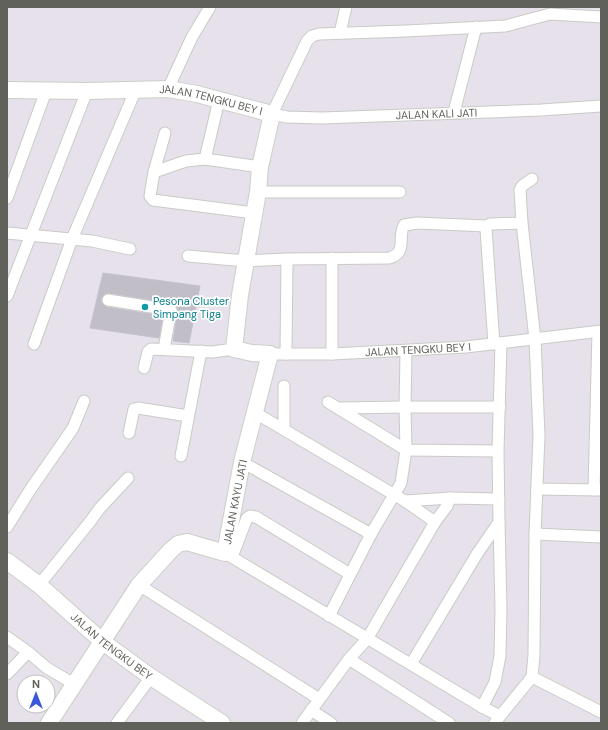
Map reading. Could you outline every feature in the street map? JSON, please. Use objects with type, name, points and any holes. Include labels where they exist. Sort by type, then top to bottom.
[{"type":"street","points":[[168,89],[192,37],[210,7]]},
{"type":"street","points":[[340,33],[346,7]]},
{"type":"street","points":[[272,114],[307,41],[312,36],[319,34],[505,26],[550,14],[581,12],[601,17]]},
{"type":"street","points":[[454,112],[476,27]]},
{"type":"street","points":[[34,344],[72,239],[136,89]]},
{"type":"street","name":"JALAN TENGKU BEY I","points":[[7,90],[87,91],[168,89],[219,100],[272,114],[260,167],[258,192],[240,295],[234,350]]},
{"type":"street","points":[[7,198],[46,91]]},
{"type":"street","points":[[7,296],[87,91]]},
{"type":"street","points":[[206,159],[219,100]]},
{"type":"street","name":"JALAN KALI JATI","points":[[272,114],[287,117],[322,118],[541,110],[601,106]]},
{"type":"street","points":[[165,133],[154,172],[150,196],[153,200],[254,214]]},
{"type":"street","points":[[154,172],[186,161],[206,159],[260,167]]},
{"type":"street","points":[[350,574],[256,517],[250,516],[247,518],[229,555],[482,707],[498,719],[532,677],[534,655],[535,534],[539,436],[535,339],[522,223],[520,190],[522,186],[532,179]]},
{"type":"street","points":[[258,192],[400,192]]},
{"type":"street","points":[[188,256],[246,261],[389,258],[399,254],[402,229],[404,225],[417,223],[487,226],[490,224],[522,223]]},
{"type":"street","points":[[482,707],[495,682],[500,656],[501,609],[498,522],[500,499],[498,451],[500,407],[498,344],[486,241],[487,226]]},
{"type":"street","points":[[7,234],[92,241],[130,249]]},
{"type":"street","points":[[332,258],[332,354]]},
{"type":"street","points":[[278,354],[287,259]]},
{"type":"street","points":[[108,300],[170,310],[164,349],[154,349],[148,352],[144,368]]},
{"type":"street","points":[[537,489],[597,490],[600,332]]},
{"type":"street","name":"JALAN TENGKU BEY I","points":[[164,349],[201,351],[234,350],[252,353],[278,354],[332,354],[406,351],[498,344],[600,332]]},
{"type":"street","points":[[181,456],[201,351]]},
{"type":"street","points":[[329,616],[371,534],[401,483],[406,450],[406,351]]},
{"type":"street","name":"JALAN KAYU JATI","points":[[49,723],[139,585],[171,550],[178,544],[187,542],[229,555],[242,462],[254,412],[278,354]]},
{"type":"street","points":[[284,386],[284,429]]},
{"type":"street","points":[[7,527],[30,490],[73,428],[84,401]]},
{"type":"street","points":[[328,402],[406,450],[498,451]]},
{"type":"street","points":[[338,408],[500,407]]},
{"type":"street","points":[[129,433],[134,409],[138,408],[188,416]]},
{"type":"street","points":[[254,412],[394,496],[405,501],[435,522]]},
{"type":"street","points":[[242,462],[371,534]]},
{"type":"street","points":[[39,585],[100,508],[128,478]]},
{"type":"street","points":[[405,501],[450,498],[500,499]]},
{"type":"street","points":[[302,723],[349,659],[367,639],[435,522],[447,506],[450,498]]},
{"type":"street","points":[[411,664],[498,522]]},
{"type":"street","points":[[535,534],[601,537]]},
{"type":"street","name":"JALAN TENGKU BEY","points":[[7,561],[39,585],[103,642],[151,677],[222,723]]},
{"type":"street","points":[[139,585],[319,699]]},
{"type":"street","points":[[7,637],[47,668],[74,684]]},
{"type":"street","points":[[7,674],[28,652]]},
{"type":"street","points":[[349,659],[450,723]]},
{"type":"street","points":[[117,723],[151,677]]},
{"type":"street","points":[[532,677],[601,712]]},
{"type":"street","points":[[311,710],[331,723]]},
{"type":"building","name":"Pesona Cluster Simpang Tiga","points":[[103,273],[200,286],[189,343],[173,341],[178,311],[175,304],[109,293],[105,294],[101,299],[102,303],[107,307],[163,316],[159,338],[90,328]]},
{"type":"place","name":"Pesona Cluster Simpang Tiga","points":[[145,307]]}]
